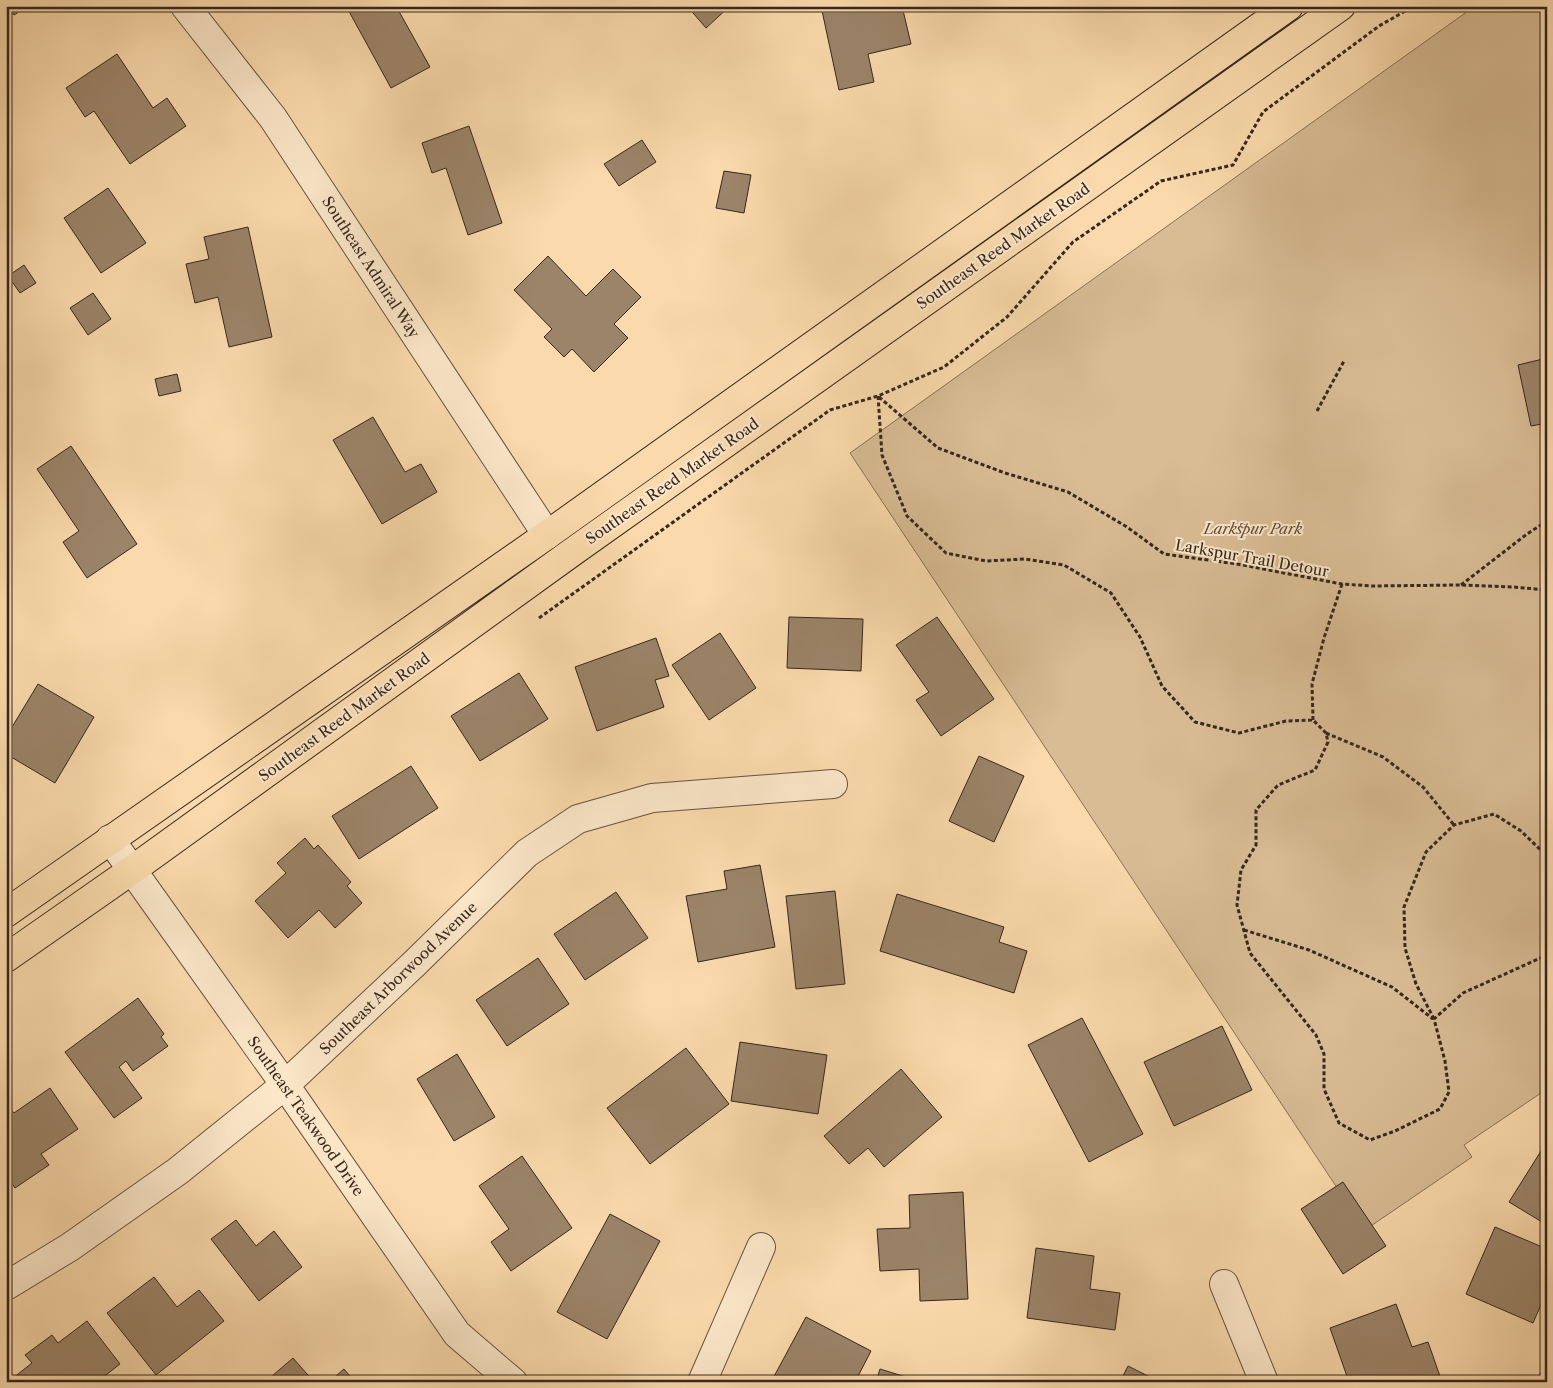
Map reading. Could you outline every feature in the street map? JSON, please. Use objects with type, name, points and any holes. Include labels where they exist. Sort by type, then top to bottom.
[{"type":"main road","name":"Southeast Reed Market Road","points":[[6,913],[547,536],[1289,6]]},
{"type":"main road","name":"Southeast Reed Market Road","points":[[6,958],[132,870],[579,547],[1341,6]]},
{"type":"street","name":"Southeast Admiral Way","points":[[185,6],[272,118],[547,536]]},
{"type":"street","name":"Southeast Arborwood Avenue","points":[[6,1286],[70,1247],[170,1177],[285,1085],[414,964],[528,853],[578,819],[652,798],[833,784]]},
{"type":"street","name":"Southeast Teakwood Drive","points":[[110,840],[285,1085],[457,1334],[513,1382]]},
{"type":"street","points":[[702,1382],[761,1247]]},
{"type":"street","points":[[1224,1284],[1264,1382]]},
{"type":"path","points":[[534,622],[830,410],[878,396],[944,367],[1007,317],[1073,242],[1161,181],[1232,165],[1263,112],[1379,26],[1414,6]]},
{"type":"path","points":[[1316,411],[1344,361]]},
{"type":"path","points":[[878,396],[882,455],[907,516],[946,553],[986,561],[1025,559],[1064,566],[1111,593],[1140,638],[1162,686],[1194,722],[1239,733],[1286,720],[1313,720]]},
{"type":"path","name":"Larkspur Trail Detour","points":[[878,396],[938,448],[1005,473],[1068,492],[1127,527],[1164,554],[1237,564],[1342,584],[1373,586],[1460,585],[1547,590]]},
{"type":"path","points":[[1460,585],[1547,521]]},
{"type":"path","points":[[1342,584],[1324,638],[1312,684],[1313,720],[1326,733],[1383,757],[1423,787],[1454,825]]},
{"type":"path","points":[[1326,733],[1328,742],[1315,770],[1278,785],[1256,810],[1256,845],[1241,870],[1237,904],[1250,953],[1316,1035],[1324,1054],[1324,1089],[1340,1123],[1370,1140],[1395,1131],[1440,1108],[1449,1092],[1446,1061],[1434,1019],[1416,984],[1405,948],[1404,907],[1426,852],[1454,825],[1494,814],[1521,830],[1547,856]]},
{"type":"path","points":[[1244,930],[1309,950],[1392,987],[1434,1019]]},
{"type":"path","points":[[1434,1019],[1462,993],[1547,955]]},
{"type":"green space","name":"Larkspur Park","points":[[1475,6],[1547,6],[1547,1089],[1464,1145],[1472,1157],[1365,1230],[850,453]]},
{"type":"building","points":[[8,6],[28,6],[14,15]]},
{"type":"building","points":[[346,6],[396,6],[430,67],[391,88]]},
{"type":"building","points":[[687,6],[730,6],[706,28]]},
{"type":"building","points":[[821,6],[902,6],[911,44],[868,54],[874,82],[839,90]]},
{"type":"building","points":[[117,54],[153,108],[167,98],[186,126],[130,164],[94,111],[85,117],[66,88]]},
{"type":"building","points":[[469,126],[502,223],[468,235],[446,168],[432,173],[422,143]]},
{"type":"building","points":[[642,140],[656,162],[619,186],[604,164]]},
{"type":"building","points":[[724,171],[751,175],[744,213],[716,208]]},
{"type":"building","points":[[108,188],[146,243],[101,273],[64,218]]},
{"type":"building","points":[[248,227],[272,337],[229,347],[218,297],[195,303],[186,264],[209,259],[204,237]]},
{"type":"building","points":[[548,256],[586,296],[613,269],[641,297],[614,324],[628,338],[594,372],[572,349],[564,357],[544,337],[552,329],[514,290]]},
{"type":"building","points":[[24,265],[36,283],[20,293],[8,276]]},
{"type":"building","points":[[93,293],[111,319],[88,335],[70,308]]},
{"type":"building","points":[[1547,358],[1547,423],[1531,426],[1518,365]]},
{"type":"building","points":[[177,374],[181,391],[159,396],[155,379]]},
{"type":"building","points":[[373,417],[405,472],[421,464],[437,492],[382,524],[333,440]]},
{"type":"building","points":[[71,446],[137,544],[87,578],[63,542],[79,531],[37,469]]},
{"type":"building","points":[[789,617],[863,619],[861,671],[787,668]]},
{"type":"building","points":[[937,617],[994,699],[941,736],[916,700],[929,692],[896,645]]},
{"type":"building","points":[[720,633],[756,688],[709,720],[672,665]]},
{"type":"building","points":[[656,638],[669,676],[655,680],[664,707],[597,731],[575,667]]},
{"type":"building","points":[[519,673],[548,719],[480,761],[451,716]]},
{"type":"building","points":[[38,684],[94,717],[55,783],[6,754],[6,737]]},
{"type":"building","points":[[979,756],[1024,776],[994,842],[949,821]]},
{"type":"building","points":[[411,766],[438,808],[359,859],[332,816]]},
{"type":"building","points":[[305,838],[314,849],[318,845],[351,882],[347,886],[362,903],[335,928],[319,910],[288,938],[255,901],[286,873],[277,863]]},
{"type":"building","points":[[760,865],[775,947],[698,962],[686,896],[727,889],[724,871]]},
{"type":"building","points":[[835,891],[845,984],[796,989],[786,896]]},
{"type":"building","points":[[616,892],[648,938],[585,980],[554,934]]},
{"type":"building","points":[[897,894],[1004,927],[999,942],[1027,951],[1014,993],[880,951]]},
{"type":"building","points":[[538,958],[569,1004],[507,1046],[476,1000]]},
{"type":"building","points":[[138,998],[164,1034],[161,1037],[168,1046],[133,1071],[126,1061],[119,1067],[142,1098],[114,1118],[65,1052]]},
{"type":"building","points":[[1082,1018],[1143,1134],[1089,1162],[1028,1045]]},
{"type":"building","points":[[1222,1026],[1252,1090],[1174,1126],[1144,1062]]},
{"type":"building","points":[[740,1042],[827,1055],[818,1114],[731,1101]]},
{"type":"building","points":[[686,1048],[729,1104],[650,1164],[607,1108]]},
{"type":"building","points":[[457,1054],[495,1117],[454,1141],[417,1079]]},
{"type":"building","points":[[901,1069],[942,1117],[884,1167],[868,1148],[849,1164],[824,1136]]},
{"type":"building","points":[[50,1088],[78,1129],[41,1154],[49,1165],[15,1188],[6,1175],[6,1103],[14,1113]]},
{"type":"building","points":[[1547,1144],[1547,1225],[1509,1202]]},
{"type":"building","points":[[522,1156],[572,1228],[511,1271],[491,1242],[509,1229],[479,1186]]},
{"type":"building","points":[[1343,1182],[1386,1246],[1343,1274],[1301,1209]]},
{"type":"building","points":[[963,1192],[968,1299],[920,1301],[919,1269],[880,1271],[877,1229],[910,1228],[909,1195]]},
{"type":"building","points":[[610,1214],[660,1241],[607,1339],[557,1312]]},
{"type":"building","points":[[236,1220],[256,1246],[274,1231],[302,1267],[259,1301],[211,1239]]},
{"type":"building","points":[[1495,1227],[1547,1249],[1547,1291],[1533,1323],[1466,1294]]},
{"type":"building","points":[[1036,1248],[1094,1256],[1090,1289],[1120,1293],[1115,1330],[1027,1318]]},
{"type":"building","points":[[154,1277],[177,1307],[199,1290],[224,1321],[156,1375],[107,1313]]},
{"type":"building","points":[[1396,1304],[1412,1347],[1428,1342],[1442,1382],[1349,1382],[1330,1328]]},
{"type":"building","points":[[806,1317],[871,1351],[855,1382],[771,1382]]},
{"type":"building","points":[[87,1321],[120,1364],[97,1382],[8,1382],[32,1363],[25,1355],[52,1335],[58,1343]]},
{"type":"building","points":[[293,1358],[314,1382],[265,1382]]},
{"type":"building","points":[[1547,1364],[1547,1382],[1535,1382]]},
{"type":"building","points":[[1128,1366],[1160,1382],[1120,1382]]},
{"type":"building","points":[[344,1369],[355,1382],[329,1382]]},
{"type":"building","points":[[880,1369],[922,1382],[876,1382]]}]
